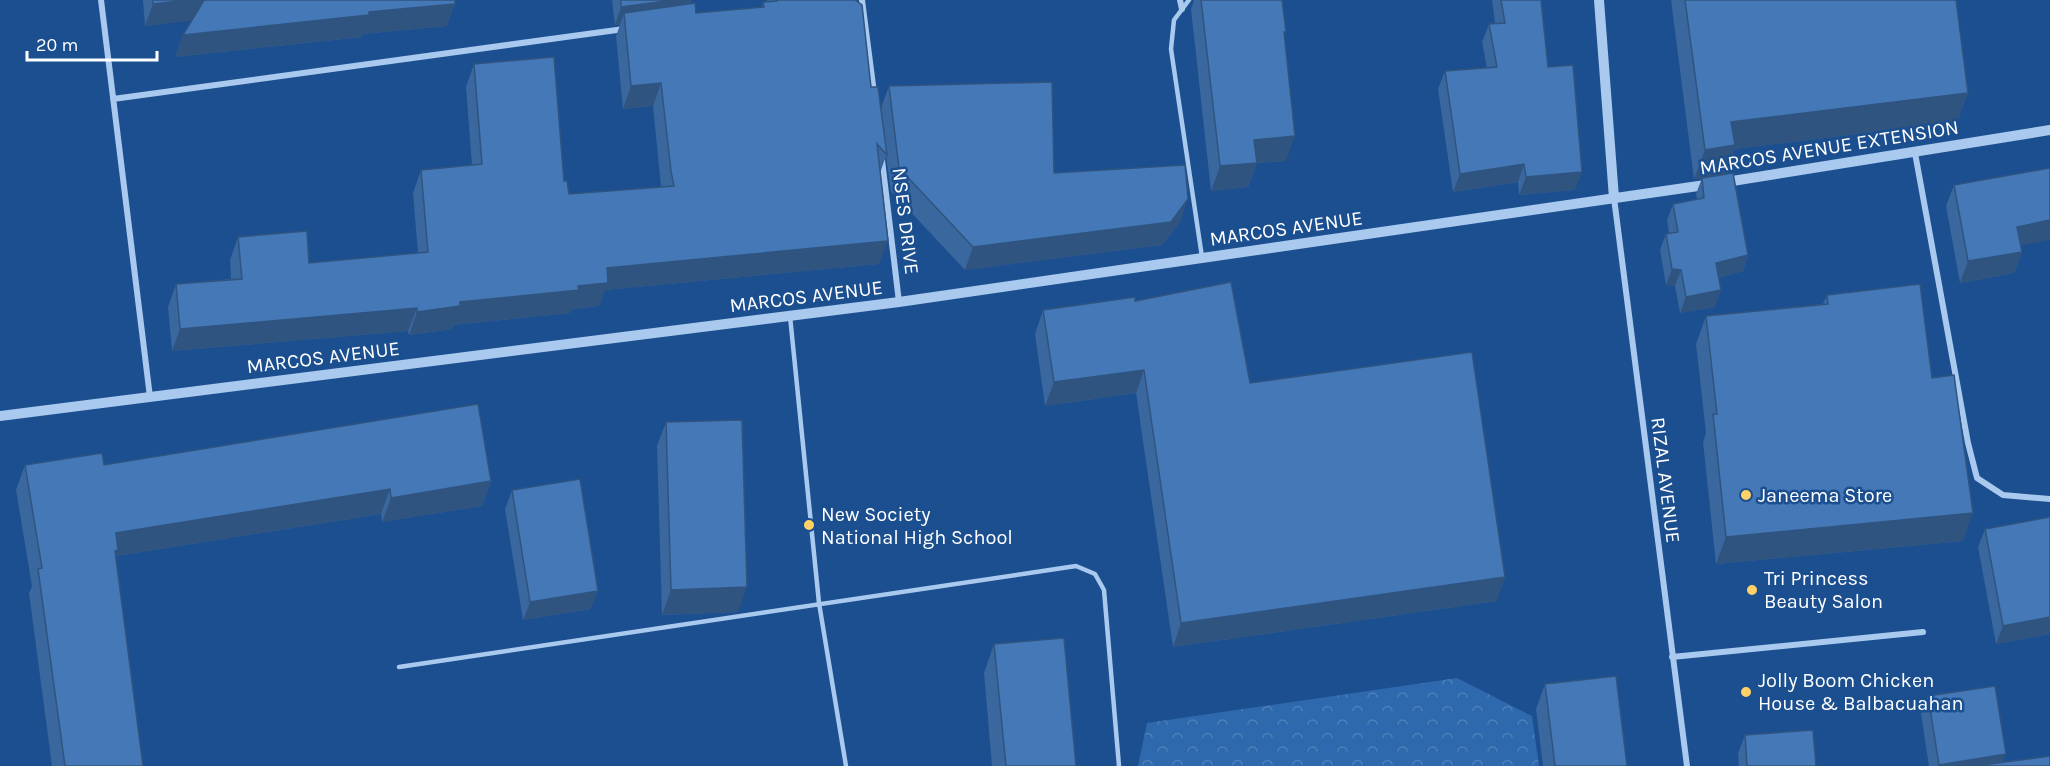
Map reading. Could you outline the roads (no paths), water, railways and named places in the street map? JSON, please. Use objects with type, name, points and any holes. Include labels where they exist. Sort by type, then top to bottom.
[{"type":"street","points":[[101,0],[150,397]]},
{"type":"street","points":[[862,0],[875,104]]},
{"type":"street","points":[[1180,0],[1182,9]]},
{"type":"street","points":[[1599,0],[1614,198]]},
{"type":"street","points":[[113,99],[629,29]]},
{"type":"street","name":"MARCOS AVENUE EXTENSION","points":[[1614,198],[1915,153],[2050,130]]},
{"type":"street","name":"NSES DRIVE","points":[[881,150],[899,302]]},
{"type":"street","points":[[1915,153],[1968,442],[1977,478],[2003,495],[2050,499]]},
{"type":"street","name":"MARCOS AVENUE","points":[[0,416],[899,302],[1614,198]]},
{"type":"street","name":"RIZAL AVENUE","points":[[1614,198],[1686,766]]},
{"type":"street","points":[[1672,657],[1923,632]]},
{"type":"lane","points":[[1189,0],[1174,20],[1171,49],[1202,258]]},
{"type":"lane","points":[[790,316],[819,603],[846,766]]},
{"type":"lane","points":[[399,667],[1076,566],[1095,574],[1104,590],[1119,766]]},
{"type":"place","name":"Janeema Store","points":[[1746,495]]},
{"type":"place","name":"New Society National High School","points":[[809,525]]},
{"type":"place","name":"Tri Princess Beauty Salon","points":[[1752,590]]},
{"type":"place","name":"Jolly Boom Chicken House & Balbacuahan","points":[[1746,692]]}]
